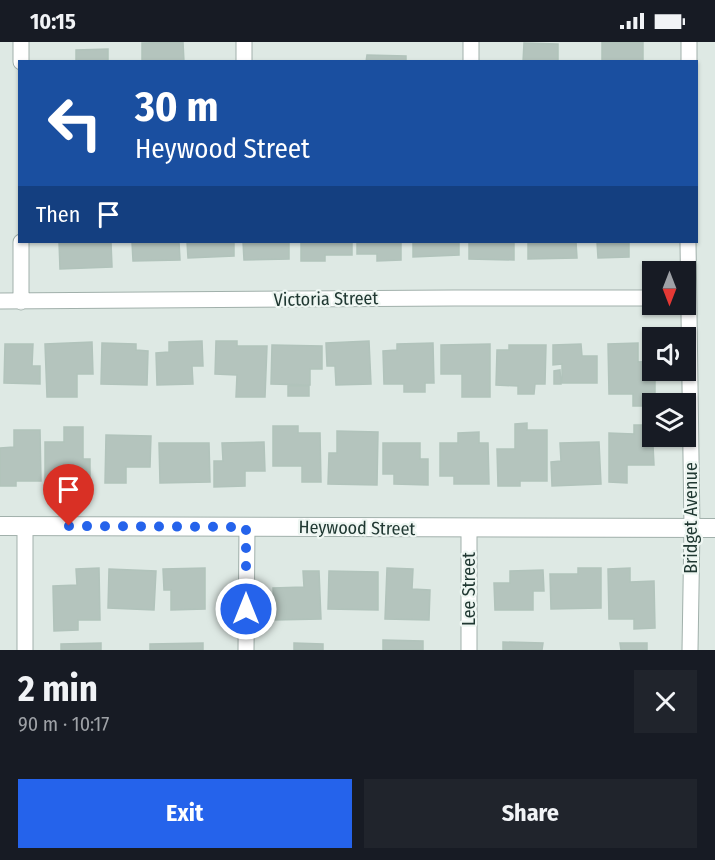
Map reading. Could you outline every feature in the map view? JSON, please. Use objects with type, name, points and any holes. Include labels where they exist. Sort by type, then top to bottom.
[{"type":"street","points":[[21,42],[21,60]]},
{"type":"street","points":[[244,42],[244,60]]},
{"type":"street","points":[[471,42],[471,60]]},
{"type":"street","points":[[689,42],[689,60]]},
{"type":"street","points":[[21,243],[21,302]]},
{"type":"street","name":"Bridget Avenue","points":[[687,261],[688,243]]},
{"type":"street","name":"Victoria Street","points":[[0,301],[642,298]]},
{"type":"street","name":"Bridget Avenue","points":[[686,315],[692,528],[690,650]]},
{"type":"street","name":"Heywood Street","points":[[0,526],[715,528]]},
{"type":"street","points":[[25,526],[25,650]]},
{"type":"street","points":[[246,527],[246,650]]},
{"type":"street","name":"Lee Street","points":[[469,529],[469,650]]},
{"type":"building","points":[[183,42],[184,60],[142,60],[142,43]]},
{"type":"building","points":[[602,42],[643,42],[643,60],[602,60]]},
{"type":"building","points":[[524,43],[558,44],[558,60],[523,60]]},
{"type":"building","points":[[108,49],[108,60],[76,60],[76,50]]},
{"type":"building","points":[[367,55],[406,56],[406,60],[366,60]]},
{"type":"building","points":[[59,243],[111,243],[112,267],[60,269]]},
{"type":"building","points":[[132,243],[179,243],[180,260],[133,261]]},
{"type":"building","points":[[187,243],[234,243],[234,256],[188,258]]},
{"type":"building","points":[[243,243],[289,243],[289,259],[244,260]]},
{"type":"building","points":[[301,243],[352,243],[352,255],[325,255],[325,261],[301,261]]},
{"type":"building","points":[[357,243],[401,243],[401,260],[377,261],[377,254],[357,254]]},
{"type":"building","points":[[413,243],[459,243],[459,255],[413,257]]},
{"type":"building","points":[[469,243],[514,243],[514,260],[469,259]]},
{"type":"building","points":[[528,243],[576,243],[577,258],[528,259]]},
{"type":"building","points":[[597,243],[629,243],[629,257],[598,258]]},
{"type":"building","points":[[202,341],[203,366],[192,366],[193,384],[157,385],[156,353],[169,352],[169,342]]},
{"type":"building","points":[[216,341],[237,341],[237,346],[267,346],[265,397],[236,397],[237,375],[215,374]]},
{"type":"building","points":[[369,341],[371,384],[336,385],[335,366],[327,366],[326,343]]},
{"type":"building","points":[[92,342],[93,374],[77,374],[77,397],[47,397],[45,344]]},
{"type":"building","points":[[102,343],[136,344],[136,350],[148,351],[147,385],[101,384]]},
{"type":"building","points":[[433,343],[434,383],[425,383],[425,392],[404,392],[404,384],[384,384],[383,351],[397,350],[397,344]]},
{"type":"building","points":[[638,343],[638,362],[642,362],[642,381],[655,381],[655,393],[642,393],[642,406],[633,406],[633,394],[609,394],[608,344]]},
{"type":"building","points":[[5,344],[33,344],[32,366],[40,366],[40,384],[4,383]]},
{"type":"building","points":[[490,344],[490,397],[462,397],[462,374],[441,374],[441,345]]},
{"type":"building","points":[[581,344],[582,356],[597,356],[597,383],[562,383],[562,364],[553,365],[553,345]]},
{"type":"building","points":[[272,345],[322,346],[322,369],[310,369],[310,385],[271,384]]},
{"type":"building","points":[[509,345],[546,345],[545,384],[535,384],[534,394],[518,394],[518,386],[496,385],[497,350],[509,350]]},
{"type":"building","points":[[560,370],[561,384],[554,384],[554,371]]},
{"type":"building","points":[[288,386],[309,386],[309,396],[288,396]]},
{"type":"building","points":[[527,423],[527,430],[547,430],[547,481],[520,481],[520,486],[498,486],[497,449],[515,449],[515,424]]},
{"type":"building","points":[[634,425],[642,425],[642,447],[653,447],[654,465],[627,465],[627,483],[609,482],[609,433],[634,434]]},
{"type":"building","points":[[273,426],[298,426],[298,433],[320,433],[321,482],[302,482],[302,466],[273,466]]},
{"type":"building","points":[[64,427],[83,427],[83,459],[90,459],[90,484],[45,484],[45,442],[64,442]]},
{"type":"building","points":[[14,430],[40,430],[41,481],[16,481],[16,486],[0,486],[0,448],[14,447]]},
{"type":"building","points":[[337,431],[378,432],[377,485],[328,484],[329,453],[337,453]]},
{"type":"building","points":[[479,432],[479,443],[488,443],[489,484],[454,484],[454,476],[440,476],[440,443],[458,443],[458,433]]},
{"type":"building","points":[[106,435],[151,436],[150,467],[126,467],[126,483],[105,483]]},
{"type":"building","points":[[264,442],[265,471],[245,471],[245,486],[214,487],[214,461],[223,461],[222,443]]},
{"type":"building","points":[[599,442],[601,484],[552,486],[551,462],[561,461],[560,443]]},
{"type":"building","points":[[159,443],[209,443],[210,482],[160,483]]},
{"type":"building","points":[[383,443],[420,443],[420,459],[428,459],[428,485],[394,484],[394,474],[383,474]]},
{"type":"building","points":[[99,568],[100,620],[78,620],[78,630],[54,631],[53,586],[77,585],[76,569]]},
{"type":"building","points":[[205,568],[205,609],[171,610],[171,590],[164,590],[163,569]]},
{"type":"building","points":[[387,568],[413,569],[412,589],[430,590],[429,620],[385,619]]},
{"type":"building","points":[[578,568],[601,568],[601,608],[551,609],[550,574],[578,574]]},
{"type":"building","points":[[630,568],[630,582],[654,581],[655,628],[634,629],[634,619],[609,619],[608,569]]},
{"type":"building","points":[[109,569],[156,571],[154,610],[108,608]]},
{"type":"building","points":[[543,570],[544,591],[533,591],[533,610],[495,610],[494,583],[510,583],[510,571]]},
{"type":"building","points":[[303,571],[319,571],[321,619],[274,620],[273,588],[304,587]]},
{"type":"building","points":[[329,571],[378,572],[378,610],[328,609]]},
{"type":"building","points":[[383,640],[423,641],[423,650],[383,650]]},
{"type":"building","points":[[503,642],[543,643],[542,650],[503,650]]},
{"type":"building","points":[[101,643],[101,650],[61,650],[61,644]]},
{"type":"building","points":[[203,643],[203,650],[150,650],[150,644]]},
{"type":"building","points":[[294,643],[323,644],[323,650],[294,650]]},
{"type":"building","points":[[620,643],[647,643],[647,650],[621,650]]},
{"type":"route","points":[[69,526],[246,527],[246,609]]}]
